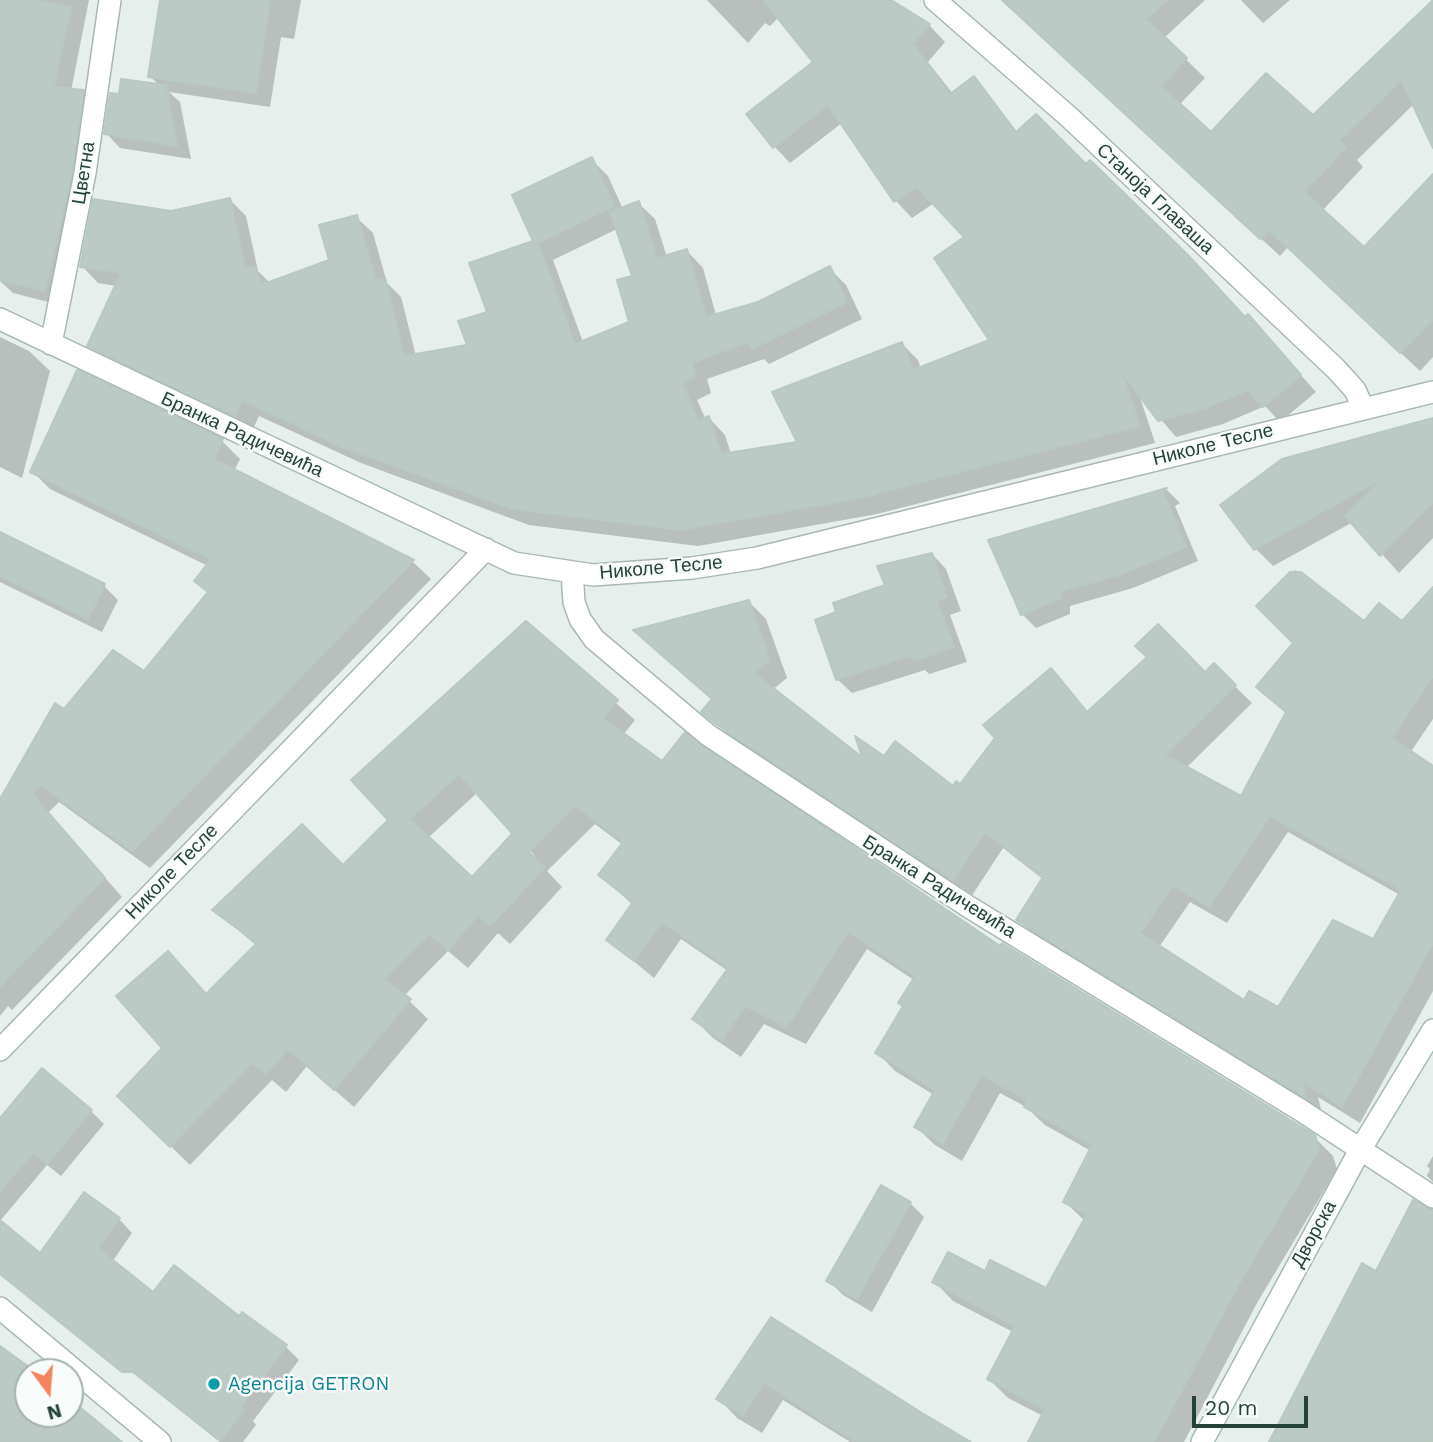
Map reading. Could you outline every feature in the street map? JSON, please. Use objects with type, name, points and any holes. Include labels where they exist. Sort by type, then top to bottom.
[{"type":"street","name":"Цветна","points":[[51,344],[85,173],[110,0]]},
{"type":"street","name":"Станоја Главаша","points":[[935,0],[1069,117],[1336,369],[1354,390],[1363,408]]},
{"type":"street","name":"Бранка Радичевића","points":[[0,319],[486,549]]},
{"type":"street","name":"Николе Тесле","points":[[4,1036],[486,549],[514,563],[572,573],[621,575],[757,558],[1433,392]]},
{"type":"street","name":"Бранка Радичевића","points":[[572,573],[574,602],[580,620],[594,639],[708,735],[969,907],[1433,1197]]},
{"type":"street","name":"Дворска","points":[[1202,1442],[1360,1150],[1433,1030]]},
{"type":"street","points":[[0,1308],[160,1442]]},
{"type":"building","points":[[0,0],[34,0],[71,7],[54,87],[84,90],[72,171],[45,291],[0,280]]},
{"type":"building","points":[[160,0],[270,0],[256,93],[148,77]]},
{"type":"building","points":[[763,0],[891,0],[930,24],[913,44],[950,94],[974,76],[1016,132],[1036,114],[1086,164],[1090,160],[1187,254],[1245,317],[1248,314],[1301,375],[1263,407],[1248,390],[1206,408],[1158,421],[1122,373],[1140,426],[860,498],[681,530],[512,509],[342,447],[242,400],[235,416],[87,346],[121,273],[80,267],[93,199],[171,211],[230,198],[245,269],[255,266],[261,285],[329,260],[319,225],[357,215],[376,280],[385,278],[404,356],[467,345],[458,321],[487,312],[469,263],[533,241],[512,195],[592,157],[614,206],[538,243],[575,344],[629,322],[617,280],[632,276],[610,212],[639,201],[657,258],[687,249],[706,317],[758,302],[830,266],[847,302],[752,349],[748,342],[692,363],[696,376],[682,383],[698,421],[709,416],[721,454],[797,442],[772,392],[902,342],[913,370],[989,340],[934,258],[964,237],[917,187],[894,202],[828,105],[773,148],[746,114],[813,62]]},
{"type":"building","points":[[1002,0],[1167,0],[1146,19],[1187,58],[1161,86],[1211,132],[1266,73],[1313,115],[1433,0],[1433,148],[1401,80],[1339,141],[1346,147],[1304,192],[1364,247],[1433,174],[1433,319],[1400,353],[1269,230],[1260,239]]},
{"type":"building","points":[[121,79],[166,85],[177,146],[104,134],[110,93],[119,94]]},
{"type":"building","points":[[77,370],[223,439],[214,459],[414,560],[132,851],[40,785],[32,794],[105,878],[0,986],[0,799],[55,703],[64,709],[113,650],[144,671],[208,592],[194,581],[211,559],[30,472]]},
{"type":"building","points":[[1433,418],[1433,502],[1380,556],[1345,516],[1382,479],[1254,550],[1220,505],[1282,459]]},
{"type":"building","points":[[1167,488],[1163,492],[1186,547],[1119,575],[1059,592],[1062,598],[1021,615],[988,540]]},
{"type":"building","points":[[0,532],[105,584],[88,619],[0,576]]},
{"type":"building","points":[[932,553],[947,597],[937,601],[954,647],[914,661],[911,655],[836,680],[815,620],[836,612],[833,603],[885,585],[877,566]]},
{"type":"building","points":[[1290,572],[1301,572],[1364,621],[1379,603],[1402,621],[1433,587],[1433,676],[1392,738],[1433,766],[1433,943],[1342,1107],[1303,1082],[1306,1098],[1016,920],[1043,877],[985,832],[953,881],[716,724],[701,712],[712,699],[633,630],[749,600],[770,660],[754,673],[862,757],[855,736],[884,756],[895,741],[953,786],[956,781],[960,784],[995,738],[983,725],[1051,668],[1087,712],[1147,657],[1135,646],[1158,624],[1205,672],[1214,663],[1236,685],[1165,755],[1241,796],[1286,712],[1256,687],[1293,643],[1256,606]],"holes":[[[1270,816],[1401,890],[1373,939],[1333,920],[1278,1007],[1249,991],[1244,1000],[1140,933],[1173,886],[1209,907]]]},
{"type":"building","points":[[526,621],[618,700],[603,718],[662,761],[685,732],[1000,946],[1002,943],[1315,1135],[1319,1150],[1239,1284],[1154,1442],[1028,1442],[1045,1409],[987,1379],[1015,1326],[932,1282],[948,1252],[985,1271],[990,1260],[1046,1288],[1087,1214],[1063,1202],[1092,1145],[1024,1107],[1027,1100],[981,1075],[943,1144],[914,1127],[935,1090],[875,1053],[903,1006],[898,1003],[915,976],[848,932],[787,1027],[745,1006],[722,1040],[692,1019],[728,968],[662,922],[634,961],[606,940],[633,902],[598,875],[623,842],[575,806],[529,852],[545,867],[490,926],[478,915],[448,950],[429,934],[384,979],[411,999],[334,1090],[288,1049],[266,1074],[252,1063],[170,1147],[117,1096],[162,1048],[116,996],[168,951],[206,994],[257,943],[212,910],[302,824],[343,865],[388,820],[351,780]],"holes":[[[459,774],[528,851],[511,835],[472,877],[410,819]]]},
{"type":"building","points":[[42,1068],[92,1110],[47,1164],[33,1153],[0,1191],[0,1118]]},
{"type":"building","points":[[881,1185],[911,1202],[857,1299],[826,1281]]},
{"type":"building","points":[[84,1192],[120,1218],[98,1248],[153,1292],[174,1265],[239,1316],[242,1312],[287,1345],[240,1407],[244,1410],[220,1441],[133,1372],[122,1372],[0,1274],[0,1220],[40,1253]]},
{"type":"building","points":[[1413,1200],[1433,1210],[1433,1442],[1269,1442],[1362,1263],[1376,1271]]},
{"type":"building","points":[[771,1317],[971,1442],[856,1442],[764,1383],[743,1416],[716,1399]]},
{"type":"building","points":[[0,1346],[17,1358],[14,1358],[14,1428],[84,1428],[84,1411],[122,1442],[0,1442]]},
{"type":"place","name":"Agencija GETRON","points":[[214,1384]]}]
